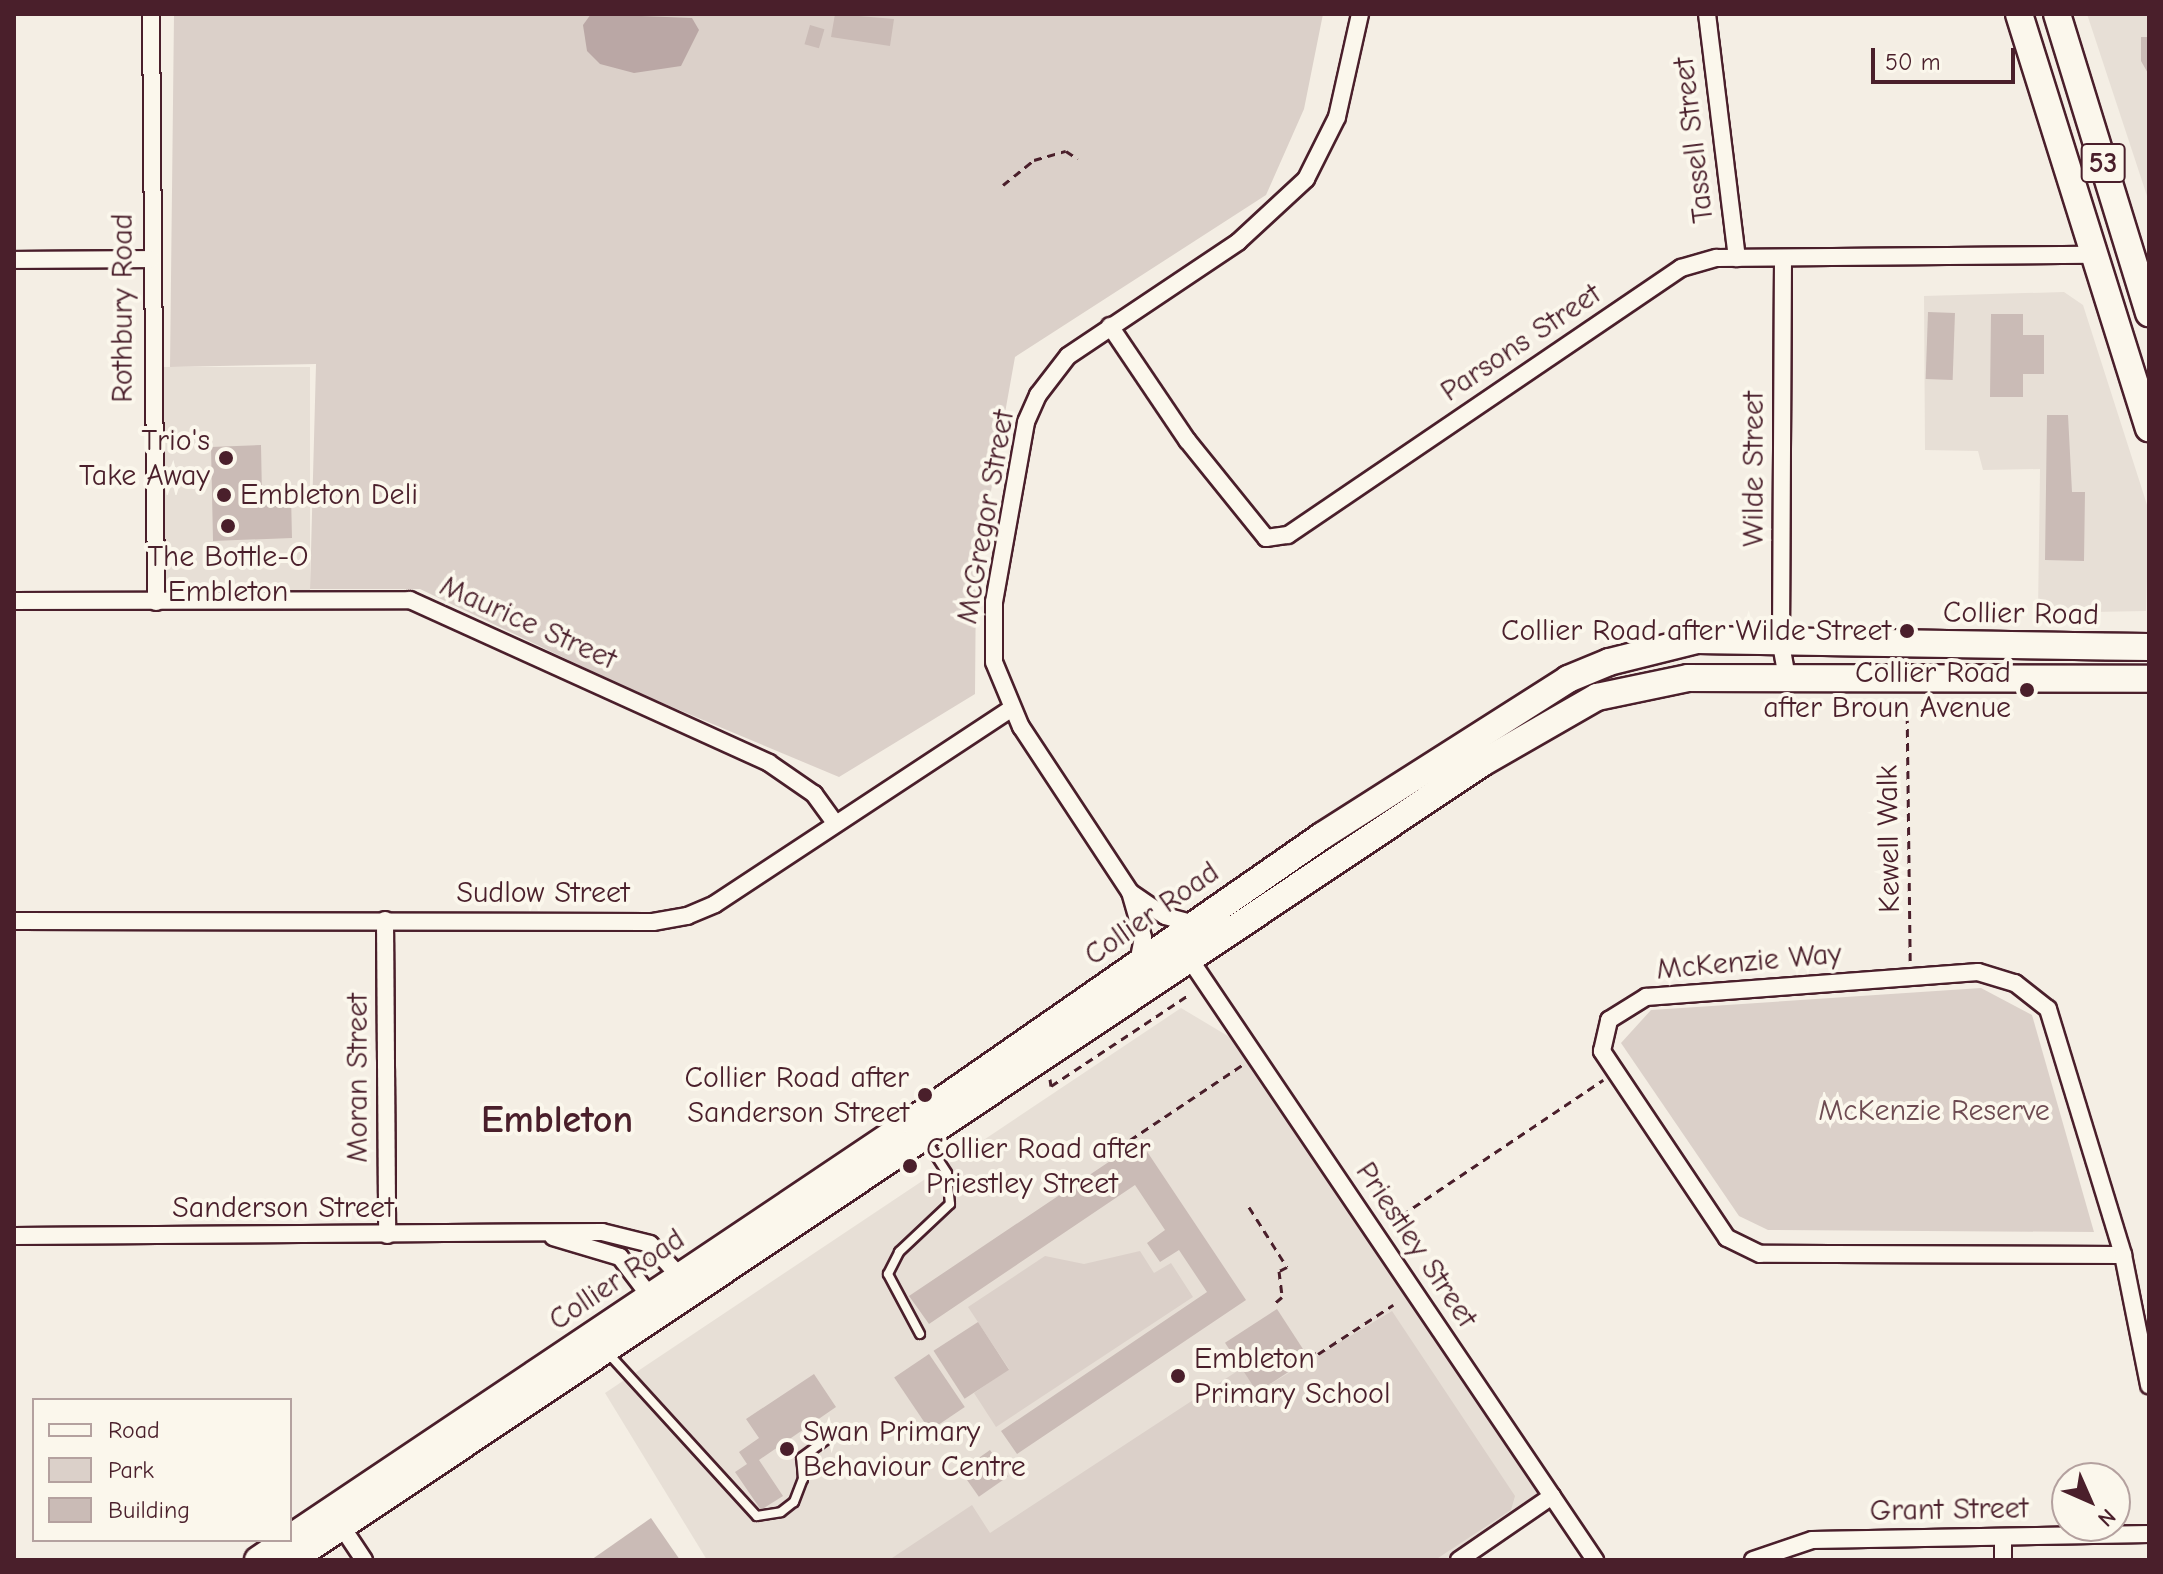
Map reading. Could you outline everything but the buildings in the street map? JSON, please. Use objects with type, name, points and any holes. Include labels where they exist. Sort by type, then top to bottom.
[{"type":"main road","name":"53","points":[[2019,14],[2091,255],[2149,428]]},
{"type":"main road","name":"53","points":[[2057,14],[2149,313]]},
{"type":"main road","name":"Collier Road","points":[[918,1129],[1138,963],[1459,744],[1568,679],[1609,662],[1697,640],[1781,644],[2143,643]]},
{"type":"main road","name":"Collier Road","points":[[291,1560],[337,1519],[918,1129],[1191,961],[1482,763],[1597,697],[1657,681],[1787,678],[2149,679]]},
{"type":"main road","name":"Collier Road","points":[[292,1538],[337,1519],[607,1351],[656,1305]]},
{"type":"main road","name":"Collier Road","points":[[258,1560],[285,1542]]},
{"type":"street","name":"Rothbury Road","points":[[151,14],[156,602]]},
{"type":"street","name":"McGregor Street","points":[[1138,963],[1143,937],[1130,892],[1011,709],[994,662],[992,635],[1026,422],[1051,375],[1110,326],[1238,242],[1306,179],[1337,117],[1360,14]]},
{"type":"street","name":"Tassell Street","points":[[1707,14],[1737,258]]},
{"type":"street","name":"Parsons Street","points":[[1110,326],[1196,452],[1266,538],[1288,535],[1681,268],[1737,258],[2091,255]]},
{"type":"street","points":[[14,260],[151,259]]},
{"type":"street","name":"Wilde Street","points":[[1783,259],[1781,644],[1787,678]]},
{"type":"street","name":"Maurice Street","points":[[14,601],[410,600],[769,763],[814,794],[835,823]]},
{"type":"street","name":"Sudlow Street","points":[[14,921],[653,922],[687,916],[715,904],[1011,709]]},
{"type":"street","name":"McGregor Street","points":[[1130,892],[1165,916],[1194,924]]},
{"type":"street","name":"Moran Street","points":[[385,920],[387,1235]]},
{"type":"street","name":"Priestley Street","points":[[1191,961],[1258,1054],[1373,1234],[1595,1560]]},
{"type":"street","name":"McKenzie Way","points":[[2123,1255],[1760,1254],[1727,1238],[1602,1051],[1609,1020],[1646,997],[1978,972],[2015,983],[2048,1009],[2123,1255],[2149,1385]]},
{"type":"street","name":"Sanderson Street","points":[[14,1236],[552,1236],[575,1231],[628,1236],[666,1256],[687,1285]]},
{"type":"street","name":"Sanderson Street","points":[[552,1236],[620,1257],[656,1305]]},
{"type":"street","points":[[1459,1560],[1552,1496]]},
{"type":"street","points":[[337,1519],[364,1560]]},
{"type":"street","name":"Grant Street","points":[[1753,1560],[1812,1540],[2149,1534]]},
{"type":"street","points":[[2003,1538],[2003,1560]]},
{"type":"lane","points":[[918,1129],[947,1173],[950,1204],[899,1252],[888,1274],[920,1334]]},
{"type":"lane","points":[[607,1351],[757,1516],[781,1512],[794,1502],[803,1479],[801,1458],[833,1435]]},
{"type":"path","points":[[1003,185],[1034,160],[1066,151],[1078,159]]},
{"type":"path","name":"Kewell Walk","points":[[1907,701],[1911,977]]},
{"type":"path","points":[[1130,1140],[1258,1054]]},
{"type":"path","points":[[1373,1234],[1616,1071]]},
{"type":"path","points":[[1249,1207],[1287,1267],[1279,1271],[1282,1297],[1275,1303]]},
{"type":"path","points":[[1308,1352],[1318,1354],[1393,1305]]},
{"type":"shaded area","points":[[591,14],[692,18],[699,30],[681,66],[634,73],[600,64],[587,51],[583,25]]},
{"type":"shaded area","points":[[2087,14],[2149,14],[2149,202]]},
{"type":"shaded area","points":[[2064,292],[2083,305],[2149,511],[2146,611],[2038,613],[2040,469],[1983,470],[1978,451],[1925,450],[1924,296]]},
{"type":"shaded area","points":[[151,367],[310,367],[310,605],[151,605]]},
{"type":"shaded area","name":"Embleton Primary School","points":[[1181,1008],[1258,1054],[1550,1496],[1458,1560],[707,1560],[605,1393]]},
{"type":"green space","points":[[174,14],[1323,14],[1304,109],[1266,195],[1015,357],[976,575],[975,694],[839,777],[629,689],[420,589],[310,589],[316,364],[170,367]]},
{"type":"green space","name":"McKenzie Reserve","points":[[1981,988],[2032,1015],[2094,1232],[1768,1230],[1739,1216],[1621,1043],[1651,1010]]},
{"type":"green space","points":[[1140,1251],[1154,1273],[1171,1263],[1193,1297],[996,1427],[974,1393],[1009,1369],[968,1307],[1045,1256],[1084,1264]]},
{"type":"green space","points":[[1392,1311],[1515,1496],[1511,1510],[1435,1560],[889,1560],[972,1505],[990,1533],[1242,1368],[1257,1392]]},
{"type":"place","name":"Trio's Take Away","points":[[226,458]]},
{"type":"place","name":"Embleton Deli","points":[[224,495]]},
{"type":"place","name":"The Bottle-O Embleton","points":[[228,526]]},
{"type":"place","name":"Collier Road after Wilde Street","points":[[1907,631]]},
{"type":"place","name":"Collier Road after Broun Avenue","points":[[2027,690]]},
{"type":"place","name":"Collier Road after Sanderson Street","points":[[925,1095]]},
{"type":"place","name":"Collier Road after Priestley Street","points":[[910,1166]]},
{"type":"place","name":"Embleton Primary School","points":[[1178,1376]]},
{"type":"place","name":"Swan Primary Behaviour Centre","points":[[787,1449]]},
{"type":"district","name":"Embleton","points":[[557,1121]]}]
